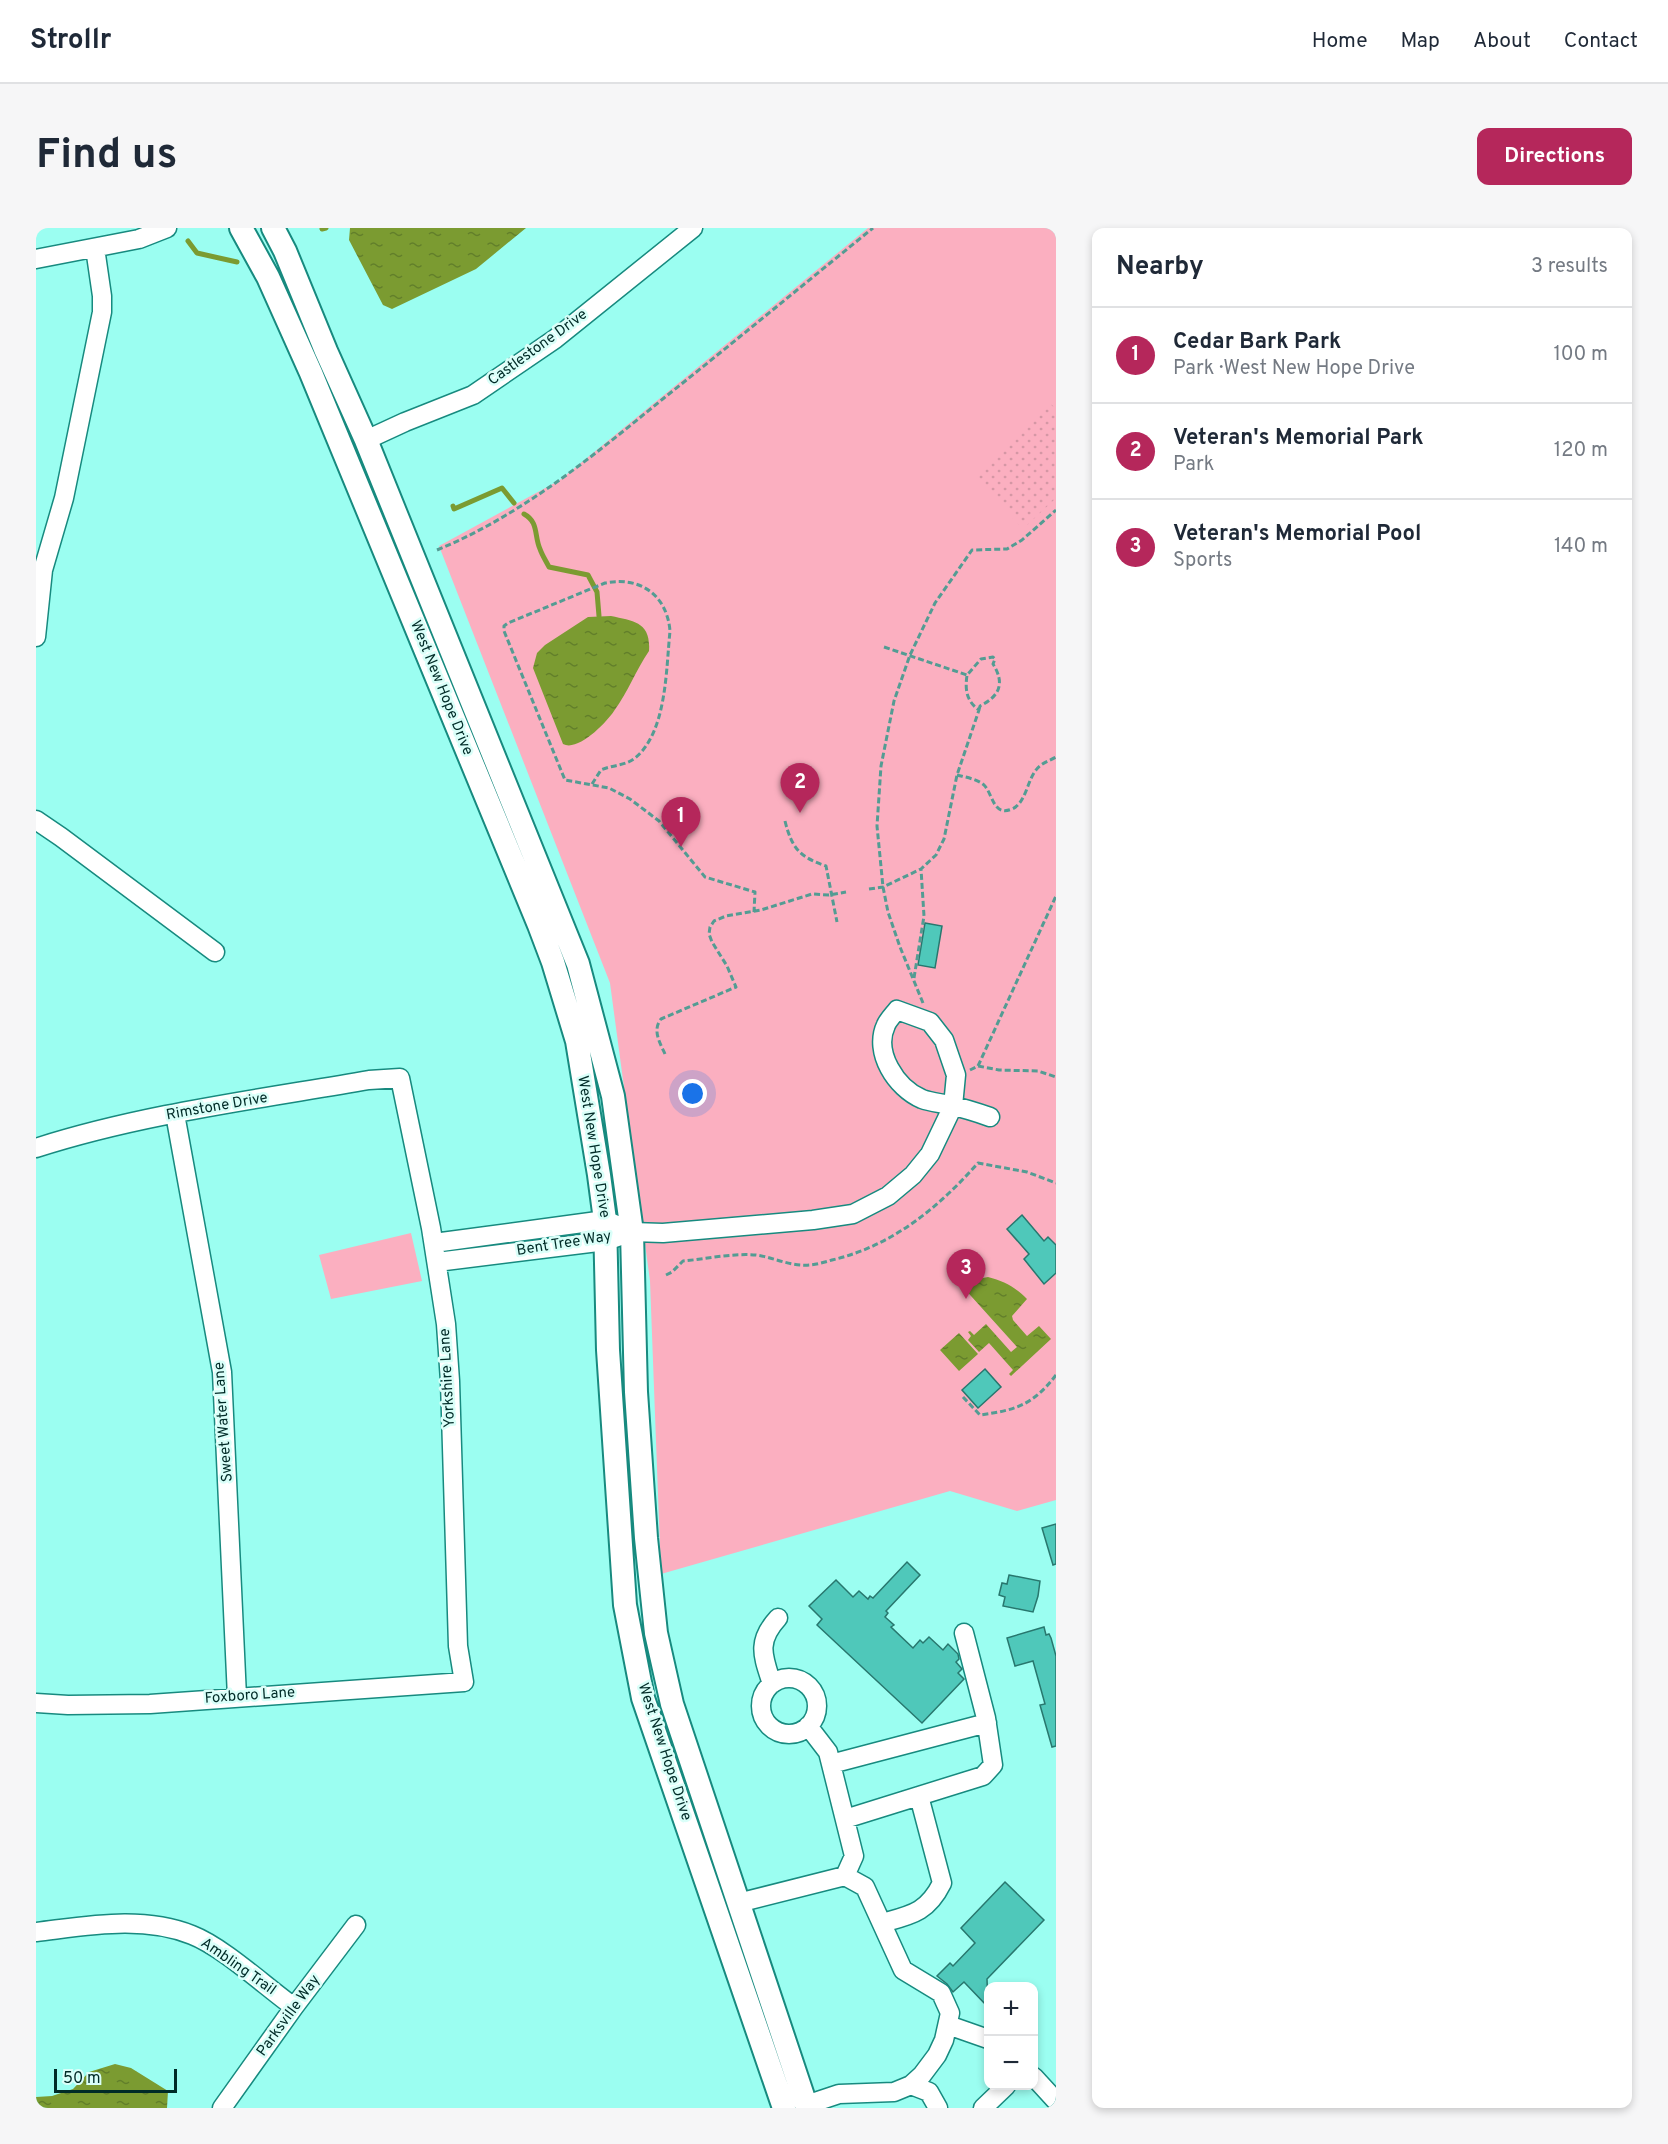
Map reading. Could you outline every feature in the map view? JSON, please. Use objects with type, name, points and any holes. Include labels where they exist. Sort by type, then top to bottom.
[{"type":"main road","name":"West New Hope Drive","points":[[241,228],[268,277],[311,373],[553,962],[577,1041],[605,1230],[608,1350],[625,1605],[641,1687],[799,2107]]},
{"type":"main road","name":"West New Hope Drive","points":[[273,228],[366,440],[578,964],[613,1096],[632,1232],[636,1392],[646,1538],[656,1633],[672,1704],[738,1903],[799,2107]]},
{"type":"street","points":[[36,259],[139,239],[167,228]]},
{"type":"street","name":"Castlestone Drive","points":[[366,440],[473,395],[555,339],[693,228]]},
{"type":"street","points":[[36,637],[43,570],[64,498],[102,312],[95,248]]},
{"type":"street","points":[[36,820],[215,952]]},
{"type":"street","points":[[632,1232],[663,1233],[813,1220],[853,1214],[888,1196],[913,1175],[930,1154],[953,1106],[956,1074],[944,1040],[930,1022],[897,1010],[885,1027],[882,1049],[890,1071],[921,1099],[953,1106],[990,1117]]},
{"type":"street","name":"Rimstone Drive","points":[[36,1148],[69,1137],[175,1114],[369,1080],[400,1078]]},
{"type":"street","name":"Yorkshire Lane","points":[[400,1078],[434,1243],[446,1324],[450,1381],[458,1646],[464,1682]]},
{"type":"street","name":"Sweet Water Lane","points":[[175,1114],[222,1372],[237,1697]]},
{"type":"street","name":"Bent Tree Way","points":[[434,1243],[605,1230],[632,1232]]},
{"type":"street","name":"Bent Tree Way","points":[[437,1262],[605,1230]]},
{"type":"street","points":[[772,1684],[762,1643],[770,1627],[778,1618]]},
{"type":"street","points":[[845,1818],[983,1776],[993,1765],[987,1723],[964,1634]]},
{"type":"street","points":[[789,1678],[807,1684],[813,1691],[817,1700],[817,1710],[808,1726],[793,1734],[775,1730],[769,1724],[764,1717],[762,1700],[772,1684],[789,1678]]},
{"type":"street","name":"Foxboro Lane","points":[[36,1702],[68,1705],[150,1704],[464,1682]]},
{"type":"street","points":[[831,1764],[987,1723]]},
{"type":"street","points":[[808,1726],[828,1752],[845,1818],[854,1856],[845,1876]]},
{"type":"street","points":[[882,1923],[919,1913],[937,1893],[942,1883],[919,1796]]},
{"type":"street","points":[[738,1903],[845,1876],[865,1887],[903,1970],[941,1993],[950,2013],[944,2040],[937,2055],[911,2085],[894,2092],[839,2094],[799,2107]]},
{"type":"street","name":"Ambling Trail","points":[[36,1932],[112,1923],[147,1924],[192,1935],[235,1962],[294,2007]]},
{"type":"street","name":"Parksville Way","points":[[222,2108],[356,1925]]},
{"type":"street","points":[[948,2025],[984,2038]]},
{"type":"street","points":[[1038,2082],[1056,2102]]},
{"type":"street","points":[[911,2085],[929,2092],[938,2108]]},
{"type":"street","points":[[984,2108],[1001,2090]]},
{"type":"path","points":[[437,550],[457,542],[520,506],[582,464],[873,228]]},
{"type":"path","points":[[924,1005],[891,920],[884,887],[877,826],[881,766],[894,700],[910,656],[935,603],[972,550],[1007,549],[1022,540],[1056,510]]},
{"type":"path","points":[[592,784],[601,770],[624,764],[634,759],[644,749],[651,738],[663,705],[669,621],[664,608],[650,591],[636,583],[621,580],[605,583],[508,623],[504,626],[504,631],[565,780],[609,788],[645,809],[674,838],[705,877],[755,892],[754,912]]},
{"type":"path","points":[[884,647],[967,675]]},
{"type":"path","points":[[869,889],[884,887],[921,869],[936,855],[944,839],[957,775],[979,710],[980,705],[992,699],[1000,687],[999,672],[993,664],[995,659],[990,657],[981,659],[967,675],[967,695],[970,702],[979,710]]},
{"type":"path","points":[[957,775],[986,786],[996,807],[1000,810],[1013,809],[1020,803],[1036,770],[1043,763],[1056,758]]},
{"type":"path","points":[[785,821],[791,840],[807,860],[826,866],[837,922]]},
{"type":"path","points":[[914,979],[924,916],[921,869]]},
{"type":"path","points":[[665,1054],[657,1029],[661,1019],[736,987],[709,934],[714,921],[726,916],[754,912],[812,894],[832,895],[846,892]]},
{"type":"path","points":[[978,1066],[1056,896]]},
{"type":"path","points":[[968,1062],[970,1070],[978,1066],[999,1070],[1038,1071],[1056,1077]]},
{"type":"path","points":[[963,1397],[980,1415],[1004,1412],[1020,1407],[1038,1395],[1056,1374]]},
{"type":"shaded area","points":[[868,228],[1056,228],[1056,1500],[1017,1511],[950,1491],[661,1574],[650,1281],[610,983],[439,546],[560,480]]},
{"type":"shaded area","points":[[1051,404],[1056,409],[1056,498],[1023,529],[974,477]]},
{"type":"shaded area","points":[[411,1233],[422,1281],[331,1299],[319,1255]]},
{"type":"water","points":[[350,228],[526,228],[476,269],[392,309],[383,305],[349,240]]},
{"type":"water","points":[[611,616],[634,622],[644,628],[649,641],[649,651],[619,704],[605,722],[584,740],[576,744],[563,744],[533,668],[537,653],[545,645],[588,617]]},
{"type":"water","points":[[988,1277],[1009,1285],[1027,1299],[1012,1316],[1027,1336],[1039,1326],[1051,1339],[1011,1376],[1009,1374],[1013,1370],[989,1343],[979,1352],[968,1340],[971,1336],[968,1332],[974,1335],[986,1324],[1011,1352],[1017,1347],[962,1286],[968,1281]]},
{"type":"water","points":[[959,1333],[978,1354],[959,1371],[940,1350]]},
{"type":"water","points":[[115,2064],[131,2068],[168,2091],[167,2108],[36,2108],[36,2097],[52,2096],[73,2089],[89,2072]]},
{"type":"building","points":[[925,923],[942,926],[935,968],[918,965]]},
{"type":"building","points":[[1022,1215],[1044,1241],[1048,1237],[1056,1245],[1056,1273],[1044,1284],[1024,1259],[1029,1254],[1007,1229]]},
{"type":"building","points":[[985,1369],[1001,1387],[978,1408],[962,1390]]},
{"type":"building","points":[[1056,1524],[1056,1564],[1053,1565],[1042,1528]]},
{"type":"building","points":[[907,1562],[920,1575],[886,1611],[888,1613],[885,1617],[894,1625],[891,1627],[913,1648],[920,1640],[923,1643],[929,1637],[943,1650],[948,1644],[958,1654],[959,1659],[956,1662],[962,1669],[958,1673],[964,1679],[922,1723],[817,1625],[822,1619],[809,1606],[836,1580],[853,1597],[859,1591],[868,1599],[870,1596],[873,1598]]},
{"type":"building","points":[[1009,1575],[1040,1581],[1033,1612],[1003,1606],[1005,1597],[999,1595],[1002,1583],[1007,1584]]},
{"type":"building","points":[[1044,1627],[1046,1635],[1049,1634],[1051,1638],[1056,1656],[1056,1746],[1052,1747],[1040,1705],[1045,1704],[1033,1661],[1015,1666],[1007,1638]]},
{"type":"building","points":[[1005,1882],[1044,1920],[987,1979],[987,1982],[984,1982],[984,2003],[964,1982],[953,1992],[937,1976],[950,1963],[953,1966],[975,1943],[961,1928]]},
{"type":"waterway","points":[[322,229],[326,228]]},
{"type":"waterway","points":[[188,241],[197,253],[237,262]]},
{"type":"waterway","points":[[453,506],[454,509],[502,488],[514,503]]},
{"type":"waterway","points":[[524,514],[534,525],[538,544],[549,567],[588,575],[597,592],[599,616]]},
{"type":"place","name":"Veteran's Memorial Park","points":[[800,813]]},
{"type":"place","name":"Cedar Bark Park","points":[[681,847]]},
{"type":"place","name":"Veteran's Memorial Pool","points":[[966,1299]]}]
